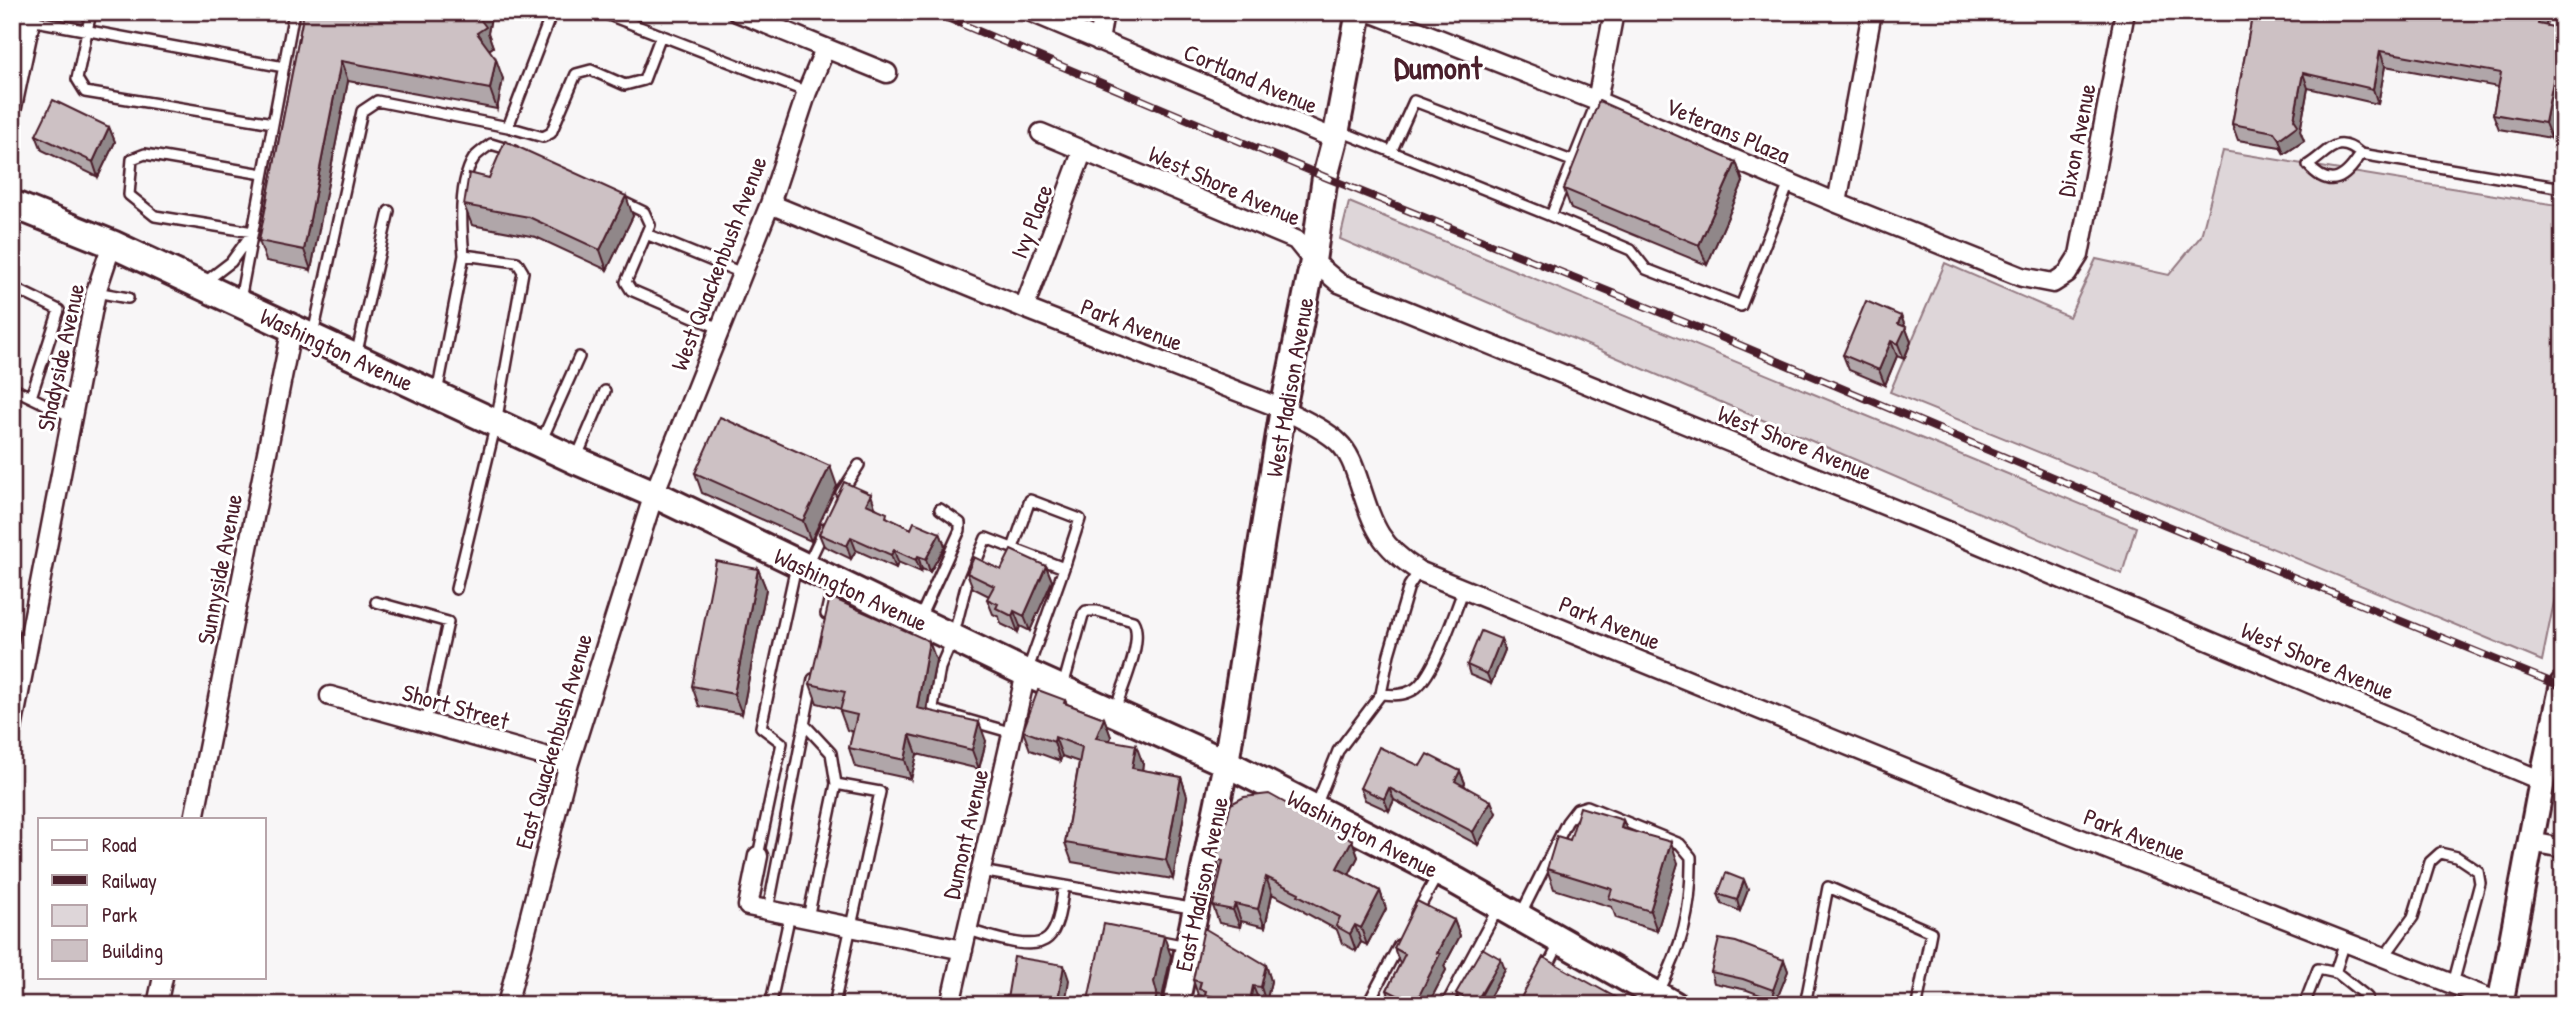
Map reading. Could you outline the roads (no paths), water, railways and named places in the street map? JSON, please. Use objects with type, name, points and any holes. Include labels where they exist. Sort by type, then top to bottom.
[{"type":"main road","name":"West Madison Avenue","points":[[1227,763],[1283,409],[1313,261],[1325,177],[1336,135],[1359,12]]},
{"type":"main road","name":"Washington Avenue","points":[[12,204],[112,244],[495,424],[654,494],[1027,673],[1227,763],[1438,872],[1666,1000]]},
{"type":"main road","points":[[2501,1004],[2542,781],[2563,684]]},
{"type":"main road","name":"East Madison Avenue","points":[[1176,1005],[1227,763]]},
{"type":"street","points":[[737,12],[887,73]]},
{"type":"street","name":"Cortland Avenue","points":[[1031,12],[1336,135]]},
{"type":"street","points":[[1099,41],[1104,12]]},
{"type":"street","name":"Veterans Plaza","points":[[1370,12],[1597,101],[1837,203],[2022,277],[2053,283],[2067,274]]},
{"type":"street","points":[[1597,101],[1614,12]]},
{"type":"street","points":[[1837,203],[1872,12]]},
{"type":"street","name":"Dixon Avenue","points":[[2067,274],[2079,255],[2125,12]]},
{"type":"street","points":[[12,107],[17,65],[31,16]]},
{"type":"street","name":"West Quackenbush Avenue","points":[[654,494],[770,204],[807,92],[825,49]]},
{"type":"street","name":"West Shore Avenue","points":[[1041,133],[1296,240],[1313,261],[1339,283],[1960,536],[2542,781]]},
{"type":"street","name":"Ivy Place","points":[[1024,308],[1083,150]]},
{"type":"street","name":"Park Avenue","points":[[770,204],[1024,308],[1283,409],[1339,443],[1352,461],[1368,509],[1382,539],[1397,556],[1419,571],[1999,807],[2501,1004]]},
{"type":"street","name":"Shadyside Avenue","points":[[12,729],[96,292],[112,244]]},
{"type":"street","name":"Sunnyside Avenue","points":[[194,818],[302,332]]},
{"type":"street","name":"East Quackenbush Avenue","points":[[507,1005],[569,763],[654,494]]},
{"type":"street","name":"Dumont Avenue","points":[[950,1005],[1027,673]]},
{"type":"street","name":"Short Street","points":[[330,696],[569,763]]},
{"type":"street","points":[[2531,842],[2563,848]]},
{"type":"street","points":[[758,856],[748,906],[963,950]]},
{"type":"street","points":[[157,1005],[163,978]]},
{"type":"lane","points":[[91,12],[77,79],[85,92],[273,123]]},
{"type":"lane","points":[[239,303],[293,12]]},
{"type":"lane","points":[[508,127],[552,12]]},
{"type":"lane","points":[[601,12],[807,92]]},
{"type":"lane","points":[[31,16],[87,30],[284,67]]},
{"type":"lane","points":[[302,332],[362,111],[377,101],[508,127],[543,137],[551,133],[576,74],[591,70],[625,85],[644,80],[661,36]]},
{"type":"lane","points":[[1391,152],[1414,101],[1572,161]]},
{"type":"lane","points":[[1551,216],[1597,101]]},
{"type":"lane","points":[[1336,135],[1391,152],[1551,216],[1630,250],[1646,269],[1741,306],[1789,183]]},
{"type":"lane","points":[[437,395],[464,255],[461,216],[464,185],[474,158],[491,144],[520,153]]},
{"type":"lane","points":[[2361,154],[2350,172],[2342,178],[2331,180],[2308,165],[2334,145],[2342,144],[2353,147],[2361,154],[2563,188]]},
{"type":"lane","points":[[253,232],[155,216],[129,195],[132,159],[145,154],[263,174]]},
{"type":"lane","points":[[607,194],[644,212],[650,225],[626,282],[631,290],[719,328]]},
{"type":"lane","points":[[356,357],[389,211]]},
{"type":"lane","points":[[201,285],[231,262],[253,232]]},
{"type":"lane","points":[[646,234],[742,273]]},
{"type":"lane","points":[[456,589],[495,424],[523,272],[517,262],[464,255]]},
{"type":"lane","points":[[12,286],[59,310],[31,397]]},
{"type":"lane","points":[[96,292],[128,298]]},
{"type":"lane","points":[[540,444],[579,357]]},
{"type":"lane","points":[[12,388],[72,416]]},
{"type":"lane","points":[[575,460],[605,391]]},
{"type":"lane","points":[[837,503],[859,465]]},
{"type":"lane","points":[[1013,548],[1030,500],[1080,519],[1027,673]]},
{"type":"lane","points":[[919,622],[960,530],[960,523],[940,509]]},
{"type":"lane","points":[[758,856],[782,743],[761,727],[801,566],[828,522]]},
{"type":"lane","points":[[1013,733],[934,709],[933,700],[940,668],[953,638],[966,586],[985,538],[1064,568]]},
{"type":"lane","points":[[1314,808],[1338,751],[1381,694],[1389,654],[1409,586],[1419,571]]},
{"type":"lane","points":[[825,620],[833,581]]},
{"type":"lane","points":[[1381,694],[1399,695],[1414,689],[1427,677],[1464,589]]},
{"type":"lane","points":[[376,602],[448,622],[426,723]]},
{"type":"lane","points":[[1062,689],[1086,611],[1097,611],[1133,621],[1137,628],[1136,643],[1114,712]]},
{"type":"lane","points":[[768,910],[815,672]]},
{"type":"lane","points":[[804,724],[831,753],[836,784],[808,918]]},
{"type":"lane","points":[[834,1005],[880,792],[836,784]]},
{"type":"lane","points":[[1446,1005],[1567,822],[1577,809],[1587,806],[1680,844],[1691,857],[1692,879],[1685,929],[1666,1000]]},
{"type":"lane","points":[[2384,957],[2413,917],[2430,862],[2440,853],[2457,857],[2478,871],[2480,883],[2453,984]]},
{"type":"lane","points":[[981,871],[1198,909]]},
{"type":"lane","points":[[1414,918],[1438,872]]},
{"type":"lane","points":[[968,930],[1031,946],[1042,941],[1049,937],[1056,922],[1064,886]]},
{"type":"lane","points":[[1805,1005],[1828,887],[1931,932],[1917,1005]]},
{"type":"lane","points":[[771,1002],[790,914]]},
{"type":"lane","points":[[1147,938],[1189,947]]},
{"type":"lane","points":[[1384,1005],[1371,998],[1402,941]]},
{"type":"lane","points":[[1538,984],[1561,941]]},
{"type":"lane","points":[[2335,973],[2345,942]]},
{"type":"lane","points":[[2304,1005],[2318,969],[2335,973],[2367,997],[2364,1005]]},
{"type":"railway","points":[[933,12],[1325,177],[1716,335],[2156,521],[2563,687]]},
{"type":"district","name":"Dumont","points":[[1438,67]]}]
